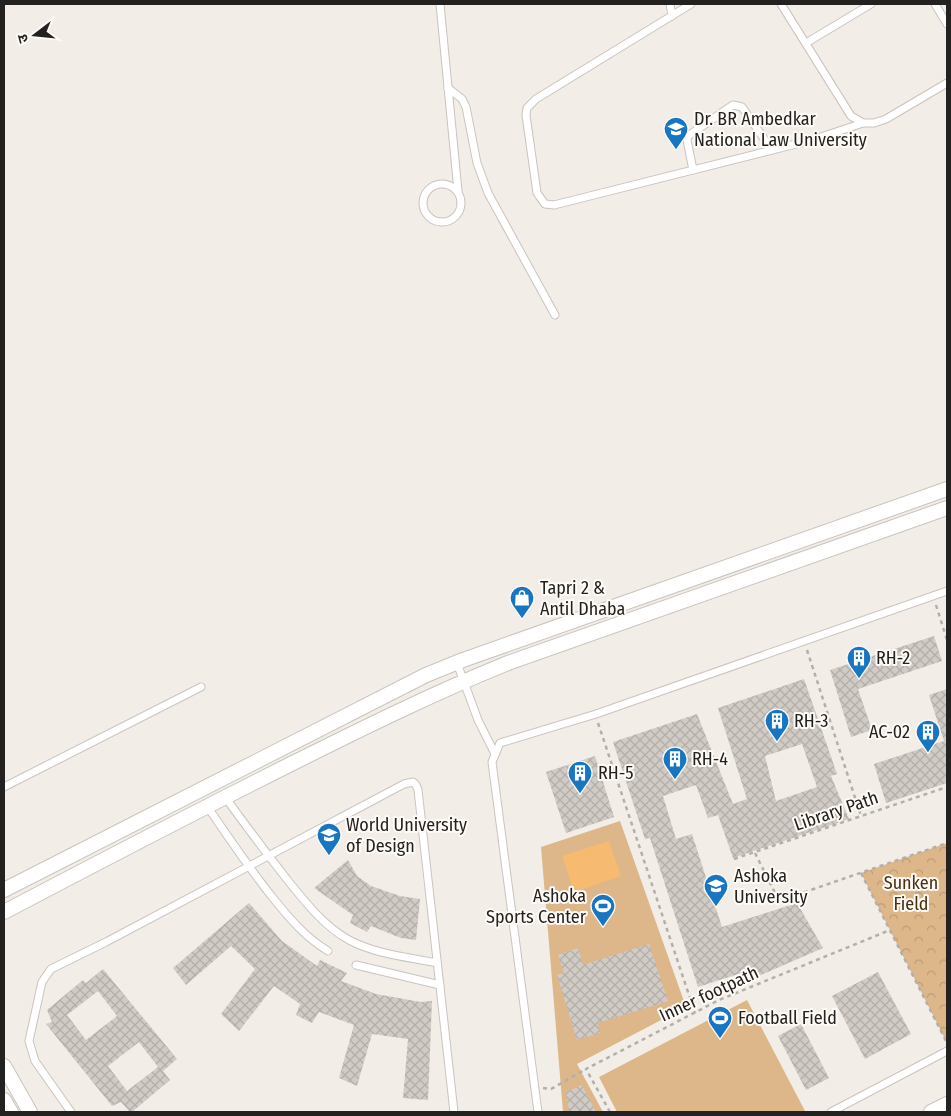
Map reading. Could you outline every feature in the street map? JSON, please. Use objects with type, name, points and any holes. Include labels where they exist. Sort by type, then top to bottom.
[{"type":"street","points":[[4,890],[426,676],[457,663],[947,489]]},
{"type":"street","points":[[4,912],[207,806],[382,718],[464,680],[947,508]]},
{"type":"street","points":[[4,1066],[30,1112]]},
{"type":"street","points":[[4,1100],[11,1112]]},
{"type":"street","points":[[931,1112],[947,1104]]},
{"type":"lane","points":[[440,4],[458,191],[462,203],[458,215],[448,222],[435,221],[425,213],[423,200],[429,188],[442,183],[448,184],[458,191]]},
{"type":"lane","points":[[670,4],[672,16]]},
{"type":"lane","points":[[691,4],[536,99],[527,108],[526,115],[537,194],[546,204],[554,204],[772,150],[863,123],[874,123],[886,119],[947,84]]},
{"type":"lane","points":[[781,4],[851,116],[863,123]]},
{"type":"lane","points":[[806,43],[871,4]]},
{"type":"lane","points":[[935,4],[947,24]]},
{"type":"lane","points":[[448,88],[462,99],[466,107],[477,163],[488,193],[555,315]]},
{"type":"lane","points":[[693,170],[688,136],[734,105],[742,106],[772,150]]},
{"type":"lane","points":[[538,1112],[492,762],[500,742],[596,714],[947,591]]},
{"type":"lane","points":[[457,663],[478,720],[495,754]]},
{"type":"lane","points":[[4,787],[200,687]]},
{"type":"lane","points":[[71,1112],[35,1061],[29,1041],[42,982],[51,969],[106,942],[404,784],[413,782],[418,790],[454,1112]]},
{"type":"lane","points":[[225,797],[268,856],[314,912],[329,927],[349,940],[368,948],[437,963]]},
{"type":"lane","points":[[207,806],[248,867],[298,929],[328,952]]},
{"type":"lane","points":[[356,965],[440,985]]},
{"type":"lane","points":[[830,1112],[947,1051]]},
{"type":"path","points":[[934,596],[947,640]]},
{"type":"path","points":[[804,641],[862,816]]},
{"type":"path","points":[[596,714],[695,1013]]},
{"type":"path","name":"Library Path","points":[[734,859],[947,788]]},
{"type":"path","points":[[755,852],[779,901],[947,843]]},
{"type":"path","points":[[861,873],[947,1043]]},
{"type":"path","name":"Inner footpath","points":[[534,1087],[551,1089],[719,1000],[890,930]]},
{"type":"path","points":[[586,1069],[610,1112]]},
{"type":"green space","name":"Ashoka Sports Center","points":[[620,821],[686,1007],[577,1064],[603,1112],[563,1112],[541,847]]},
{"type":"green space","name":"Sunken Field","points":[[947,843],[947,1043],[861,873]]},
{"type":"green space","name":"Football Field","points":[[747,1000],[805,1111],[617,1112],[599,1077]]},
{"type":"shaded area","points":[[609,841],[621,876],[574,892],[562,856]]},
{"type":"building","name":"RH-2","points":[[934,636],[942,661],[858,689],[872,730],[851,737],[830,670]]},
{"type":"building","points":[[804,679],[837,774],[831,776],[849,819],[733,858],[718,815],[708,818],[696,785],[663,796],[676,839],[692,834],[722,927],[797,903],[823,948],[754,978],[751,970],[698,987],[650,838],[645,839],[613,742],[697,714],[733,804],[747,799],[718,708]],"holes":[[[802,744],[817,787],[776,801],[765,756]]]},
{"type":"building","name":"AC-02","points":[[947,689],[947,783],[886,803],[874,764],[944,741],[929,695]]},
{"type":"building","name":"RH-5","points":[[595,756],[614,817],[566,833],[546,772]]},
{"type":"building","points":[[348,860],[357,876],[371,886],[400,896],[420,899],[416,940],[401,938],[371,926],[367,932],[350,923],[353,915],[314,888]]},
{"type":"building","points":[[249,903],[282,941],[317,966],[320,960],[347,973],[341,981],[376,994],[421,1002],[432,1001],[428,1100],[403,1098],[408,1039],[372,1034],[357,1086],[339,1078],[354,1025],[319,1012],[312,1023],[296,1015],[300,1004],[274,986],[239,1031],[221,1014],[255,969],[231,946],[186,985],[173,968]]},
{"type":"building","points":[[649,944],[668,1001],[598,1023],[600,1033],[577,1040],[557,975],[564,973],[558,955],[578,948],[583,965]]},
{"type":"building","points":[[103,969],[177,1059],[163,1071],[170,1080],[132,1112],[121,1102],[112,1106],[46,1024],[52,1022],[47,1010],[83,980],[86,983]],"holes":[[[98,991],[117,1016],[86,1040],[67,1015]],[[139,1042],[158,1067],[127,1091],[108,1066]]]},
{"type":"building","points":[[878,972],[911,1034],[865,1059],[832,996]]},
{"type":"building","points":[[801,1024],[829,1078],[806,1090],[778,1036]]},
{"type":"building","points":[[582,1085],[596,1112],[569,1112],[566,1092]]},
{"type":"place","name":"Dr. BR Ambedkar National Law University","points":[[676,150]]},
{"type":"place","name":"Tapri 2 & Antil Dhaba","points":[[522,619]]},
{"type":"place","name":"RH-2","points":[[859,679]]},
{"type":"place","name":"RH-3","points":[[777,742]]},
{"type":"place","name":"AC-02","points":[[928,753]]},
{"type":"place","name":"RH-4","points":[[675,780]]},
{"type":"place","name":"RH-5","points":[[580,794]]},
{"type":"place","name":"World University of Design","points":[[329,856]]},
{"type":"place","name":"Ashoka University","points":[[716,907]]},
{"type":"place","name":"Ashoka Sports Center","points":[[603,927]]},
{"type":"place","name":"Football Field","points":[[720,1039]]}]
